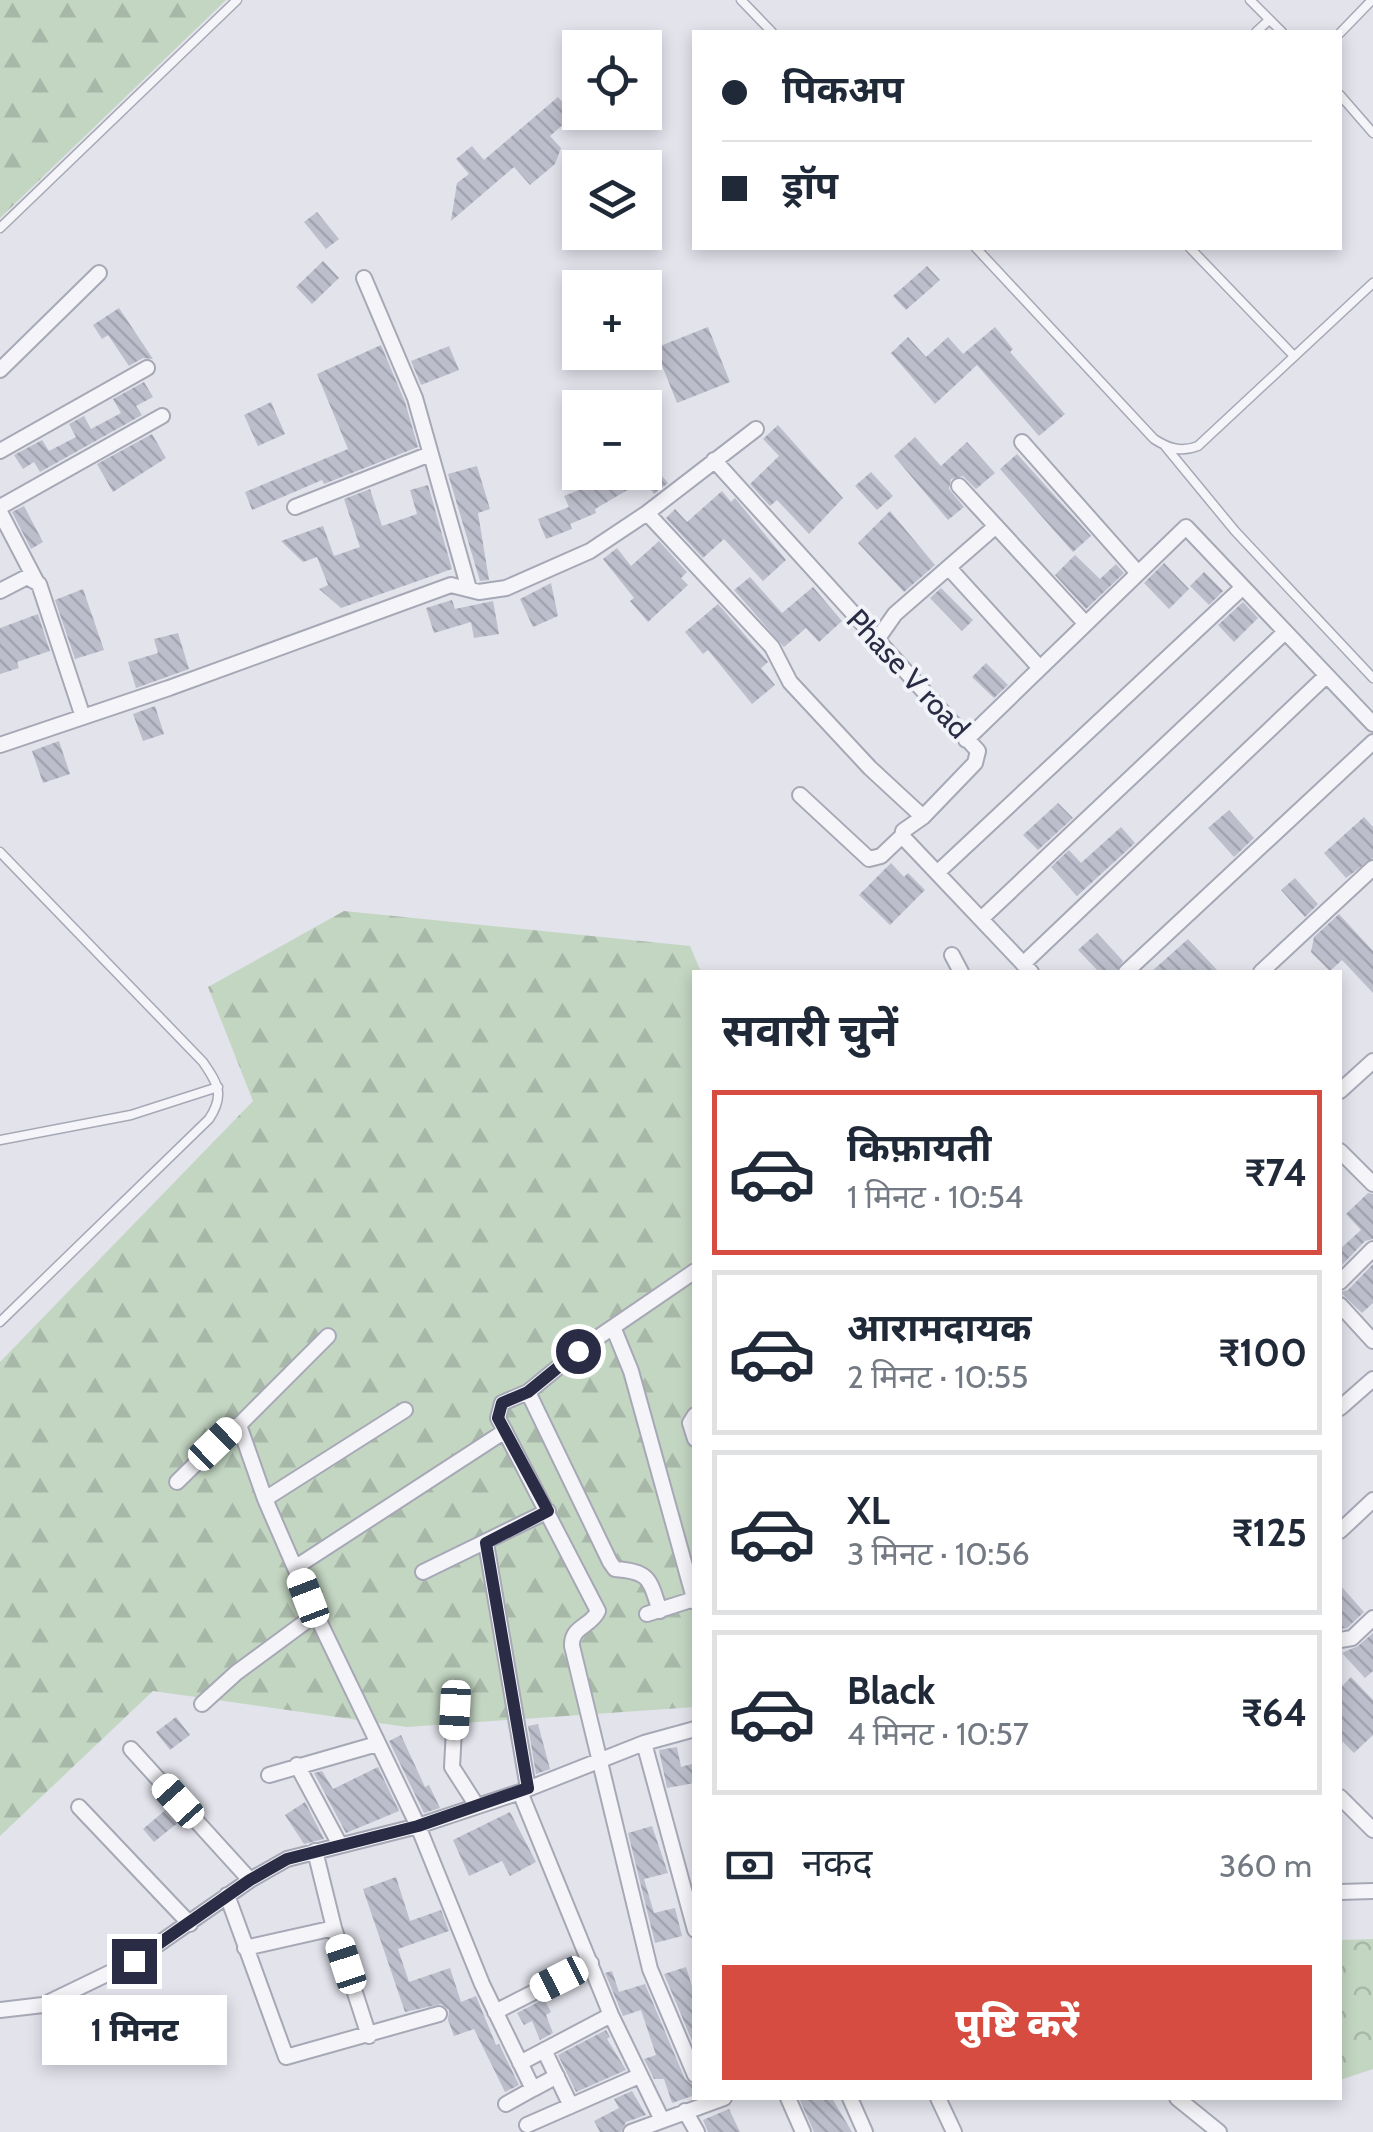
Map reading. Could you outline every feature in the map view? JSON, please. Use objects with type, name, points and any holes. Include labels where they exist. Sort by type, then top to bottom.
[{"type":"street","points":[[0,370],[99,274]]},
{"type":"street","points":[[364,278],[415,398],[469,590]]},
{"type":"street","points":[[0,452],[147,368]]},
{"type":"street","points":[[84,717],[36,581],[0,510],[162,416]]},
{"type":"street","points":[[0,745],[451,585],[479,592],[506,588],[590,551],[648,513],[756,429]]},
{"type":"street","points":[[1022,442],[1138,573]]},
{"type":"street","points":[[295,507],[430,454]]},
{"type":"street","name":"Phase V road","points":[[714,460],[978,751],[975,764],[922,817],[881,856],[869,859],[800,795]]},
{"type":"street","points":[[959,486],[1085,623]]},
{"type":"street","points":[[648,513],[772,648],[790,682],[922,817]]},
{"type":"street","points":[[876,641],[895,614],[996,526]]},
{"type":"street","points":[[966,740],[1186,527],[1373,724]]},
{"type":"street","points":[[949,568],[1039,667]]},
{"type":"street","points":[[0,591],[27,578],[36,581]]},
{"type":"street","points":[[937,873],[1242,588]]},
{"type":"street","points":[[982,919],[1284,632]]},
{"type":"street","points":[[902,836],[1027,968],[1326,676]]},
{"type":"street","points":[[1128,970],[1373,742]]},
{"type":"street","points":[[1263,970],[1373,868]]},
{"type":"street","points":[[952,955],[960,970]]},
{"type":"street","points":[[1342,1088],[1373,1061]]},
{"type":"street","points":[[1342,1153],[1373,1184]]},
{"type":"street","points":[[1342,1280],[1373,1250]]},
{"type":"street","points":[[692,1273],[528,1392],[502,1403],[498,1418],[598,1611],[572,1637],[650,1968],[692,2068]]},
{"type":"street","points":[[1342,1307],[1373,1341]]},
{"type":"street","points":[[613,1327],[631,1371],[692,1589]]},
{"type":"street","points":[[176,1482],[328,1336]]},
{"type":"street","points":[[1342,1406],[1373,1379]]},
{"type":"street","points":[[528,1392],[610,1562],[616,1569],[638,1571],[646,1576],[654,1612],[692,1601]]},
{"type":"street","points":[[265,1499],[405,1410]]},
{"type":"street","points":[[239,1425],[265,1499],[418,1826],[495,2012],[533,2089]]},
{"type":"street","points":[[296,1566],[505,1431]]},
{"type":"street","points":[[1342,1529],[1373,1500]]},
{"type":"street","points":[[423,1572],[548,1511]]},
{"type":"street","points":[[486,1543],[524,1790],[611,2015],[662,2120]]},
{"type":"street","points":[[202,1704],[236,1673],[316,1614]]},
{"type":"street","points":[[1342,1640],[1352,1638],[1373,1618]]},
{"type":"street","points":[[455,1710],[452,1767],[477,1806]]},
{"type":"street","points":[[0,2010],[43,2004],[134,1961],[227,1895],[287,1859],[418,1826],[524,1790],[598,1759],[692,1730]]},
{"type":"street","points":[[644,1743],[692,1919]]},
{"type":"street","points":[[269,1775],[377,1744]]},
{"type":"street","points":[[131,1749],[250,1880]]},
{"type":"street","points":[[297,1765],[340,1845]]},
{"type":"street","points":[[1342,1799],[1373,1830]]},
{"type":"street","points":[[78,1807],[190,1924]]},
{"type":"street","points":[[315,1852],[334,1928],[369,2036]]},
{"type":"street","points":[[1342,1892],[1373,1891]]},
{"type":"street","points":[[227,1895],[285,2056],[439,2014]]},
{"type":"street","points":[[245,1948],[334,1928]]},
{"type":"street","points":[[495,2012],[591,1963]]},
{"type":"street","points":[[520,2063],[611,2015]]},
{"type":"street","points":[[544,2050],[572,2106]]},
{"type":"street","points":[[506,2104],[557,2076]]},
{"type":"street","points":[[527,2125],[638,2076]]},
{"type":"street","points":[[789,2100],[803,2132]]},
{"type":"street","points":[[851,2100],[865,2132]]},
{"type":"street","points":[[939,2100],[954,2132]]},
{"type":"street","points":[[1180,2100],[1220,2132]]},
{"type":"street","points":[[630,2132],[704,2102]]},
{"type":"street","points":[[685,2111],[697,2132]]},
{"type":"lane","points":[[0,228],[237,0]]},
{"type":"lane","points":[[741,0],[770,30]]},
{"type":"lane","points":[[1250,0],[1280,30]]},
{"type":"lane","points":[[1342,31],[1372,0]]},
{"type":"lane","points":[[1258,30],[1269,20]]},
{"type":"lane","points":[[1342,98],[1373,133]]},
{"type":"lane","points":[[978,250],[1164,446],[1235,531],[1373,678]]},
{"type":"lane","points":[[1192,250],[1294,356]]},
{"type":"lane","points":[[1164,446],[1188,450],[1198,446],[1373,284]]},
{"type":"lane","points":[[0,852],[204,1062],[218,1087],[219,1105],[0,1322]]},
{"type":"lane","points":[[0,1140],[131,1116],[218,1087]]},
{"type":"green space","points":[[0,0],[226,0],[0,218]]},
{"type":"green space","points":[[344,911],[690,946],[700,970],[692,970],[692,1707],[407,1727],[153,1691],[0,1836],[0,1362],[253,1101],[208,987]]},
{"type":"green space","points":[[1373,1939],[1373,2069],[1342,2079],[1342,1940]]},
{"type":"building","points":[[558,97],[562,102],[562,126],[550,136],[561,148],[555,164],[530,185],[514,167],[451,221],[457,183],[469,174],[456,159],[472,146],[484,160]]},
{"type":"building","points":[[317,212],[339,239],[326,249],[304,222]]},
{"type":"building","points":[[323,261],[339,278],[312,304],[296,287]]},
{"type":"building","points":[[927,266],[940,280],[906,310],[893,296]]},
{"type":"building","points":[[119,308],[153,359],[143,358],[129,366],[108,335],[102,339],[93,325]]},
{"type":"building","points":[[708,327],[730,382],[677,403],[662,366],[662,345]]},
{"type":"building","points":[[995,327],[1013,349],[1010,352],[1065,414],[1039,436],[977,365],[935,404],[891,353],[908,337],[926,357],[948,337],[963,354]]},
{"type":"building","points":[[381,345],[405,402],[418,447],[324,484],[322,480],[252,510],[245,492],[348,449],[317,374]]},
{"type":"building","points":[[449,346],[459,370],[421,385],[411,361]]},
{"type":"building","points":[[144,382],[153,397],[136,406],[142,415],[40,472],[34,462],[23,469],[14,455],[42,440],[49,451],[76,437],[69,424],[84,416],[91,429],[121,413],[113,399]]},
{"type":"building","points":[[271,402],[285,434],[258,446],[244,415]]},
{"type":"building","points":[[778,425],[843,498],[809,534],[777,500],[770,506],[750,484],[779,456],[763,439]]},
{"type":"building","points":[[152,434],[166,458],[113,492],[97,464]]},
{"type":"building","points":[[915,437],[941,466],[967,442],[995,473],[976,489],[963,476],[951,479],[949,489],[964,507],[948,520],[894,456]]},
{"type":"building","points":[[1017,454],[1091,536],[1073,552],[1000,469]]},
{"type":"building","points":[[477,466],[490,509],[478,513],[489,580],[480,581],[448,474]]},
{"type":"building","points":[[871,472],[893,496],[877,510],[855,486]]},
{"type":"building","points":[[428,485],[452,569],[341,608],[319,589],[328,585],[317,557],[303,562],[281,541],[323,526],[334,556],[360,547],[344,499],[370,489],[382,526],[417,514],[410,490]]},
{"type":"building","points":[[579,490],[628,490],[595,509],[596,513],[570,524],[572,529],[546,539],[538,519],[569,507],[564,496]]},
{"type":"building","points":[[722,491],[731,502],[735,498],[786,560],[763,581],[724,539],[703,558],[666,518],[675,509],[687,522]]},
{"type":"building","points":[[24,506],[43,542],[31,549],[12,512]]},
{"type":"building","points":[[890,511],[935,565],[904,592],[858,543]]},
{"type":"building","points":[[659,541],[687,572],[681,578],[688,585],[648,622],[603,559],[617,548],[631,566]]},
{"type":"building","points":[[1075,555],[1100,579],[1116,564],[1124,573],[1086,609],[1055,575]]},
{"type":"building","points":[[1164,563],[1189,589],[1169,609],[1144,583]]},
{"type":"building","points":[[1204,572],[1223,591],[1209,605],[1190,586]]},
{"type":"building","points":[[750,577],[782,613],[813,587],[842,621],[819,642],[806,628],[784,647],[734,590]]},
{"type":"building","points":[[551,583],[558,616],[533,627],[520,599]]},
{"type":"building","points":[[941,588],[973,620],[962,631],[930,598]]},
{"type":"building","points":[[83,589],[104,650],[75,659],[55,600]]},
{"type":"building","points":[[452,600],[455,609],[493,601],[499,634],[474,638],[471,622],[434,633],[426,608]]},
{"type":"building","points":[[1243,602],[1258,618],[1234,642],[1218,625]]},
{"type":"building","points":[[718,604],[768,662],[761,668],[775,685],[752,704],[708,650],[703,654],[685,632]]},
{"type":"building","points":[[38,614],[50,651],[17,662],[19,668],[0,674],[0,628]]},
{"type":"building","points":[[178,633],[189,669],[136,688],[128,662],[158,653],[154,639]]},
{"type":"building","points":[[986,663],[1008,685],[994,698],[972,677]]},
{"type":"building","points":[[155,706],[164,734],[143,741],[133,714]]},
{"type":"building","points":[[59,741],[70,774],[43,783],[32,751]]},
{"type":"building","points":[[1058,803],[1073,818],[1038,850],[1023,835]]},
{"type":"building","points":[[1229,810],[1254,838],[1234,857],[1208,828]]},
{"type":"building","points":[[1364,817],[1373,827],[1373,858],[1346,878],[1324,853]]},
{"type":"building","points":[[1121,827],[1135,843],[1077,896],[1051,867],[1069,850],[1081,863]]},
{"type":"building","points":[[891,863],[925,890],[890,925],[859,895]]},
{"type":"building","points":[[1295,878],[1318,904],[1305,917],[1281,890]]},
{"type":"building","points":[[1339,914],[1373,951],[1373,993],[1342,960],[1329,970],[1311,952],[1314,937]]},
{"type":"building","points":[[1097,933],[1123,961],[1117,970],[1097,970],[1078,950]]},
{"type":"building","points":[[1188,939],[1217,970],[1153,970]]},
{"type":"building","points":[[1368,1193],[1373,1194],[1373,1239],[1365,1241],[1342,1265],[1342,1247],[1361,1230],[1346,1214]]},
{"type":"building","points":[[1373,1264],[1373,1303],[1362,1313],[1342,1294]]},
{"type":"building","points":[[1342,1587],[1364,1612],[1342,1629]]},
{"type":"building","points":[[1373,1633],[1373,1671],[1365,1678],[1342,1653]]},
{"type":"building","points":[[1351,1677],[1373,1700],[1373,1735],[1354,1753],[1342,1741],[1342,1686]]},
{"type":"building","points":[[176,1717],[190,1735],[170,1750],[156,1732]]},
{"type":"building","points":[[538,1724],[550,1769],[536,1774],[528,1726]]},
{"type":"building","points":[[401,1735],[425,1787],[429,1785],[440,1808],[424,1813],[389,1741]]},
{"type":"building","points":[[677,1747],[681,1767],[692,1764],[692,1784],[667,1788],[659,1750]]},
{"type":"building","points":[[378,1767],[399,1811],[346,1833],[314,1773],[322,1771],[333,1789]]},
{"type":"building","points":[[305,1802],[324,1839],[304,1844],[285,1815]]},
{"type":"building","points":[[169,1807],[180,1821],[154,1842],[143,1829]]},
{"type":"building","points":[[510,1812],[536,1862],[510,1876],[502,1861],[469,1876],[453,1840]]},
{"type":"building","points":[[652,1826],[668,1873],[644,1879],[654,1913],[675,1908],[682,1936],[655,1943],[628,1833]]},
{"type":"building","points":[[396,1877],[410,1921],[441,1910],[449,1931],[398,1949],[409,1982],[450,1968],[461,2002],[476,1996],[496,2045],[499,2044],[519,2085],[505,2092],[474,2029],[454,2036],[449,2010],[441,2004],[405,2012],[363,1889]]},
{"type":"building","points":[[686,1967],[692,1986],[692,2041],[664,1974]]},
{"type":"building","points":[[612,1971],[619,1992],[645,1984],[685,2079],[692,2084],[692,2096],[672,2103],[664,2079],[654,2079],[644,2059],[656,2055],[641,2010],[623,2016],[605,1973]]},
{"type":"building","points":[[544,1999],[551,2012],[546,2015],[553,2033],[540,2040],[532,2021],[524,2025],[517,2013]]},
{"type":"building","points":[[606,2030],[610,2037],[607,2039],[626,2070],[576,2092],[558,2055]]},
{"type":"building","points":[[632,2091],[646,2115],[626,2122],[621,2132],[600,2132],[594,2121],[619,2108],[614,2099]]},
{"type":"building","points":[[800,2100],[833,2100],[852,2132],[814,2132]]},
{"type":"building","points":[[729,2109],[740,2132],[708,2132],[703,2120]]},
{"type":"route","points":[[134,1961],[227,1895],[287,1859],[418,1826],[528,1788],[486,1543],[548,1511],[498,1418],[499,1408],[528,1392],[578,1351]]}]
